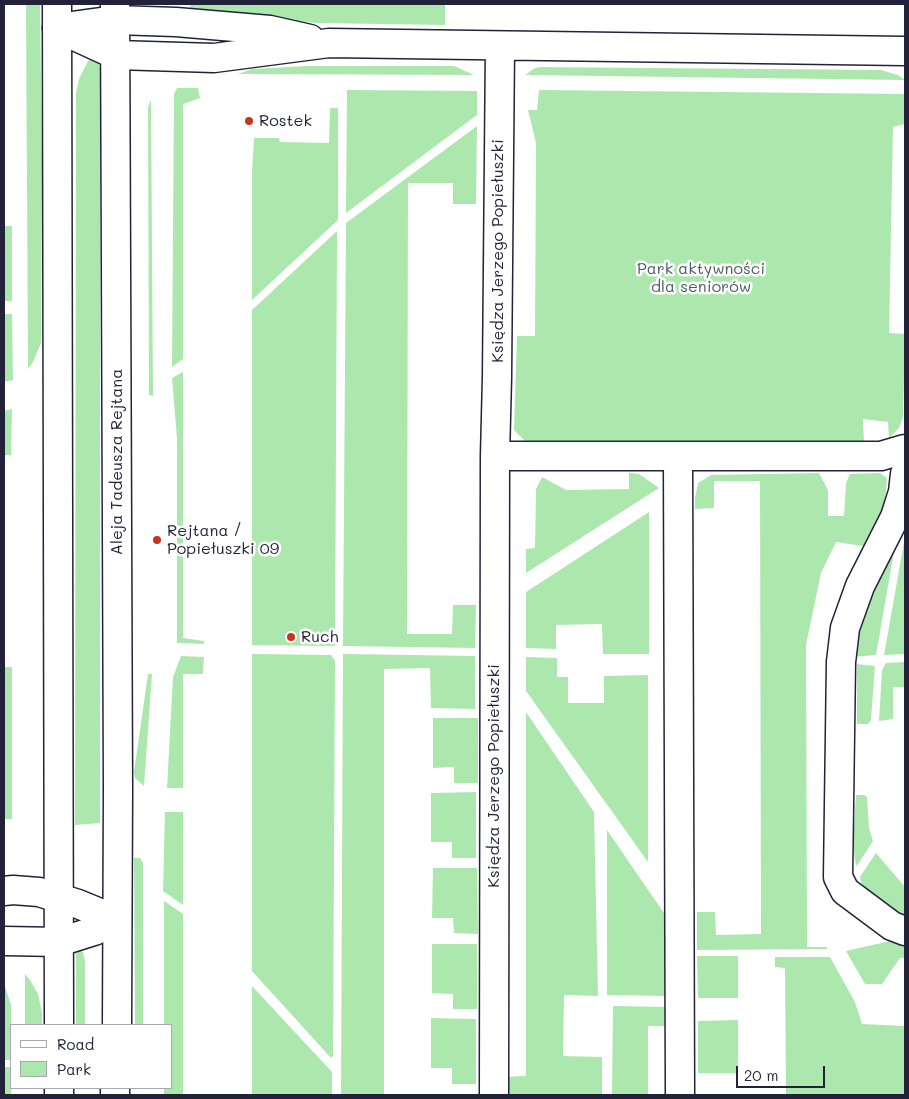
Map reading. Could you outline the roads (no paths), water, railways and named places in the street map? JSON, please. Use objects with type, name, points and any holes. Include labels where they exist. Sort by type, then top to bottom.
[{"type":"street","points":[[57,16],[115,12],[176,22],[270,30],[329,43]]},
{"type":"street","name":"Aleja Tadeusza Rejtana","points":[[115,12],[116,1024]]},
{"type":"street","points":[[57,16],[116,55],[214,58],[329,43],[905,51]]},
{"type":"street","points":[[57,16],[59,1024]]},
{"type":"street","name":"Księdza Jerzego Popiełuszki","points":[[494,1095],[495,456],[498,377],[500,46]]},
{"type":"street","points":[[495,456],[881,456],[905,449]]},
{"type":"street","points":[[678,457],[680,1095]]},
{"type":"street","points":[[905,474],[903,492],[896,517],[860,586],[846,628],[841,662],[838,877],[845,891],[892,926],[905,931]]},
{"type":"street","points":[[4,891],[39,892],[117,920]]},
{"type":"street","points":[[4,941],[59,942],[94,931],[117,920]]},
{"type":"place","name":"Rostek","points":[[249,121]]},
{"type":"place","name":"Rejtana / Popiełuszki 09","points":[[157,540]]},
{"type":"place","name":"Ruch","points":[[291,637]]},
{"type":"park label","name":"Park aktywności dla seniorów","points":[[701,278]]}]
